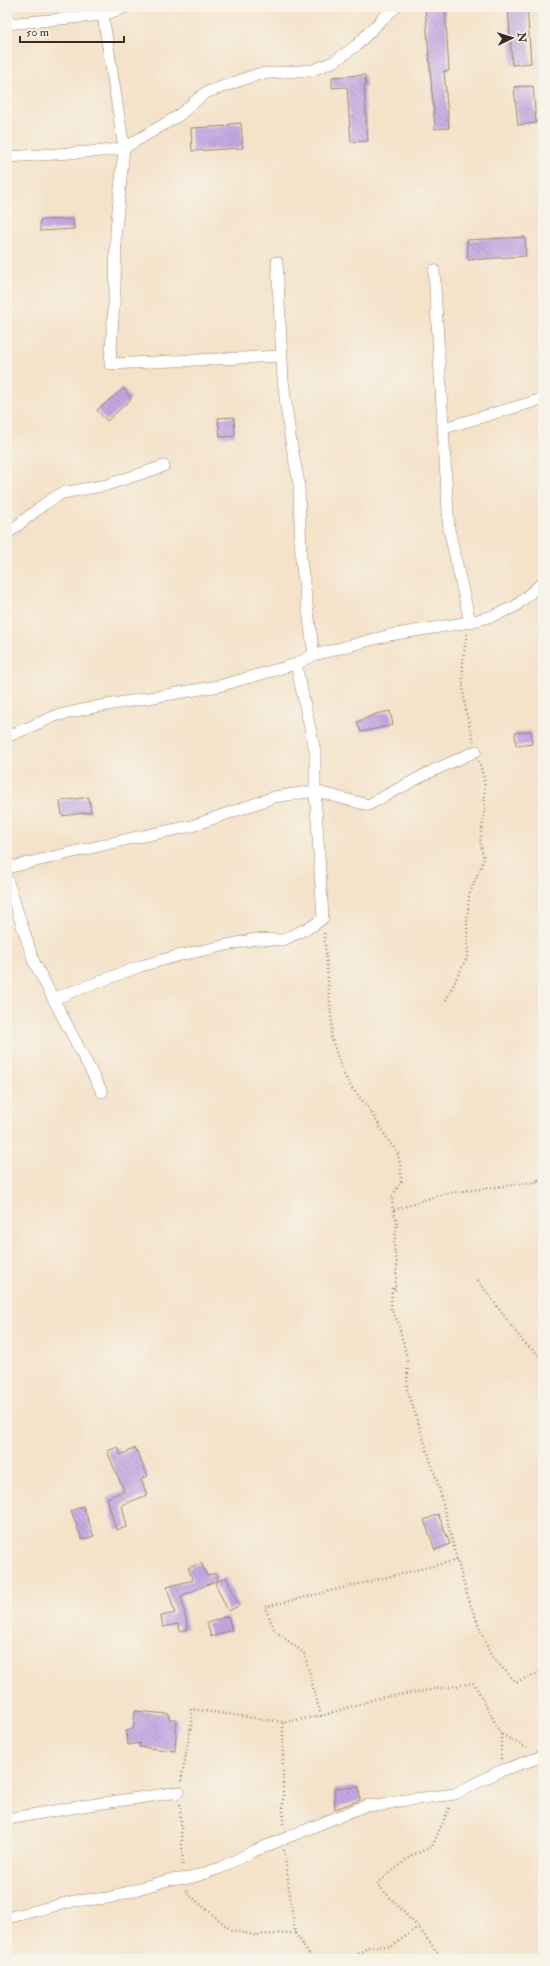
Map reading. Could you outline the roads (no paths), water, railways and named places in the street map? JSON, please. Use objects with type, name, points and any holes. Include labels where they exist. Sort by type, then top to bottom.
[{"type":"street","points":[[7,24],[103,15],[127,7]]},
{"type":"street","points":[[7,157],[103,151],[124,148],[178,116],[205,94],[258,74],[313,70],[335,61],[357,45],[396,7]]},
{"type":"street","points":[[103,15],[124,148],[116,230],[115,288],[110,364],[281,356]]},
{"type":"street","points":[[277,262],[281,356],[290,436],[299,484],[301,560],[314,655]]},
{"type":"street","points":[[434,270],[450,529],[470,622]]},
{"type":"street","points":[[444,428],[543,399]]},
{"type":"street","points":[[7,534],[43,505],[62,494],[107,485],[164,466]]},
{"type":"street","points":[[7,738],[55,716],[219,686],[296,664],[314,655],[390,635],[470,622],[493,616],[516,606],[543,582]]},
{"type":"street","points":[[53,999],[141,966],[177,956],[256,939],[283,940],[314,925],[323,918],[315,791],[315,751],[296,664]]},
{"type":"street","points":[[7,868],[133,838],[192,826],[274,797],[315,791],[368,805],[428,772],[476,751]]},
{"type":"street","points":[[7,879],[34,962],[102,1092]]},
{"type":"street","points":[[7,1918],[74,1902],[108,1898],[168,1880],[185,1879],[220,1868],[254,1851],[367,1806],[379,1806],[399,1801],[455,1794],[500,1771],[542,1756]]},
{"type":"street","points":[[7,1820],[83,1806],[180,1792]]}]
